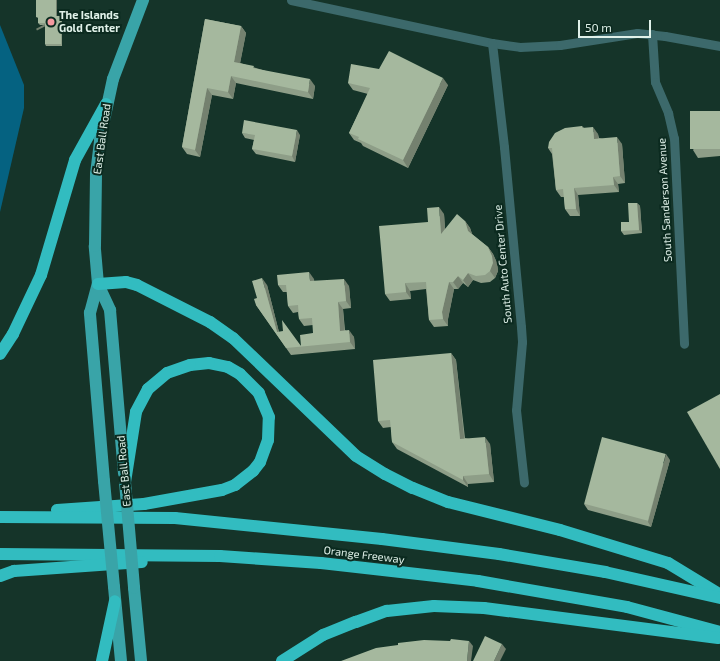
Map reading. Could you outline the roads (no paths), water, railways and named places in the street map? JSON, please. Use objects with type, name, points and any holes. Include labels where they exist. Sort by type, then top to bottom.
[{"type":"highway","points":[[0,354],[16,328],[41,275],[75,160],[106,104]]},
{"type":"highway","points":[[98,284],[126,282],[137,285],[210,322],[233,338],[356,456],[385,474],[448,502],[560,530],[668,563],[720,595]]},
{"type":"highway","points":[[0,514],[144,504],[222,490],[235,485],[253,471],[260,462],[268,440],[269,417],[259,393],[240,374],[228,367],[209,363],[190,365],[167,373],[148,389],[136,412],[125,482]]},
{"type":"highway","name":"Orange Freeway","points":[[0,517],[175,518],[382,539],[507,555],[606,572],[720,598]]},
{"type":"highway","name":"Orange Freeway","points":[[0,554],[220,556],[321,563],[478,581],[627,607],[720,632]]},
{"type":"highway","points":[[0,576],[14,572],[220,556]]},
{"type":"highway","points":[[102,661],[115,601]]},
{"type":"highway","points":[[282,661],[323,635],[356,622],[387,611],[434,606],[484,608],[720,638]]},
{"type":"main road","name":"East Ball Road","points":[[121,661],[90,313],[98,284],[95,239],[96,174],[106,104],[123,50],[143,0]]},
{"type":"main road","name":"East Ball Road","points":[[98,284],[110,310],[140,661]]},
{"type":"street","points":[[291,0],[492,43],[520,47],[560,45],[637,33],[652,34],[720,46]]},
{"type":"street","name":"South Sanderson Avenue","points":[[652,34],[655,82],[668,114],[674,138],[684,344]]},
{"type":"street","name":"South Auto Center Drive","points":[[492,43],[521,327],[522,342],[516,410],[524,483]]},
{"type":"water","points":[[0,25],[24,85],[24,108],[0,212]]},
{"type":"place","name":"The Islands Gold Center","points":[[51,22]]}]
